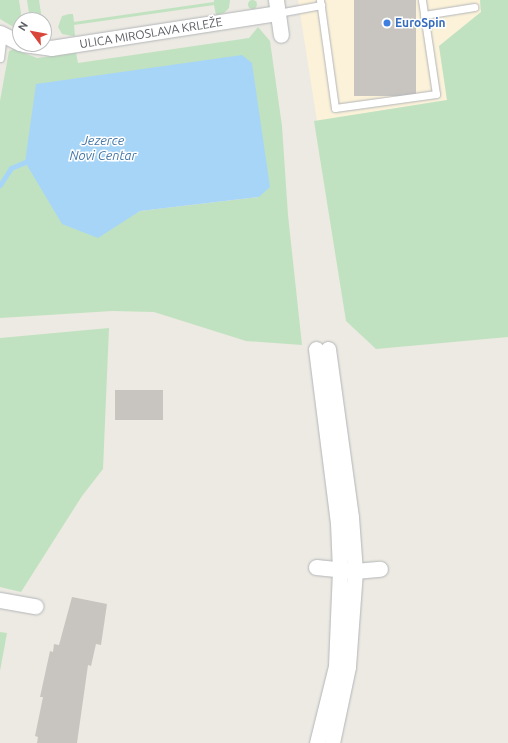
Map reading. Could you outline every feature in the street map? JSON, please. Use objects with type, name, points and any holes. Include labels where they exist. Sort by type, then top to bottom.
[{"type":"street","points":[[277,7],[281,35]]},
{"type":"street","name":"ULICA MIROSLAVA KRLEŽE","points":[[52,48],[277,7]]},
{"type":"street","points":[[1,34],[12,39]]},
{"type":"street","points":[[317,743],[336,666],[340,570],[338,523],[322,349],[351,517],[356,571],[348,667],[332,743]]},
{"type":"street","points":[[316,567],[356,571],[380,569]]},
{"type":"street","points":[[0,600],[34,606]]},
{"type":"lane","points":[[277,7],[320,3],[335,108],[436,94],[422,0]]},
{"type":"lane","points":[[424,15],[474,7]]},
{"type":"lane","points":[[0,58],[1,34]]},
{"type":"shaded area","points":[[298,0],[480,0],[481,12],[439,46],[447,100],[317,121]]},
{"type":"green space","points":[[0,0],[19,0],[21,12],[12,12],[12,26],[0,19]]},
{"type":"green space","points":[[27,0],[39,0],[41,12],[29,12]]},
{"type":"green space","points":[[214,0],[230,0],[229,8],[224,13],[216,15],[214,5],[74,25],[75,36],[62,34],[58,27],[62,16],[69,14],[73,14],[74,22],[214,2]]},
{"type":"green space","points":[[250,0],[254,0],[256,4],[254,8],[250,8],[248,6],[248,2]]},
{"type":"green space","points":[[480,0],[508,0],[508,337],[376,349],[346,321],[314,121],[447,100],[439,46],[481,12]]},
{"type":"green space","points":[[258,27],[270,41],[282,126],[288,215],[302,345],[246,341],[154,312],[112,311],[0,318],[0,101],[9,51],[12,50],[12,52],[22,52],[37,58],[76,53],[78,63],[249,38]],"holes":[[[252,64],[259,197],[140,211],[127,218]]]},
{"type":"green space","points":[[109,328],[103,469],[82,496],[21,592],[0,587],[0,338]]},
{"type":"green space","points":[[0,632],[7,633],[0,671]]},
{"type":"water","name":"Jezerce Novi Centar","points":[[242,55],[252,63],[270,187],[259,197],[140,211],[98,238],[62,224],[25,162],[36,84]]},
{"type":"building","points":[[354,0],[416,0],[416,96],[354,96]]},
{"type":"building","points":[[115,390],[163,390],[163,420],[115,420]]},
{"type":"building","points":[[72,597],[107,604],[101,645],[96,644],[91,666],[88,665],[77,743],[37,743],[38,737],[35,736],[43,697],[40,697],[50,651],[53,652],[54,644],[59,645]]},
{"type":"waterway","points":[[0,185],[11,168],[25,162]]},
{"type":"place","name":"EuroSpin","points":[[387,23]]}]
